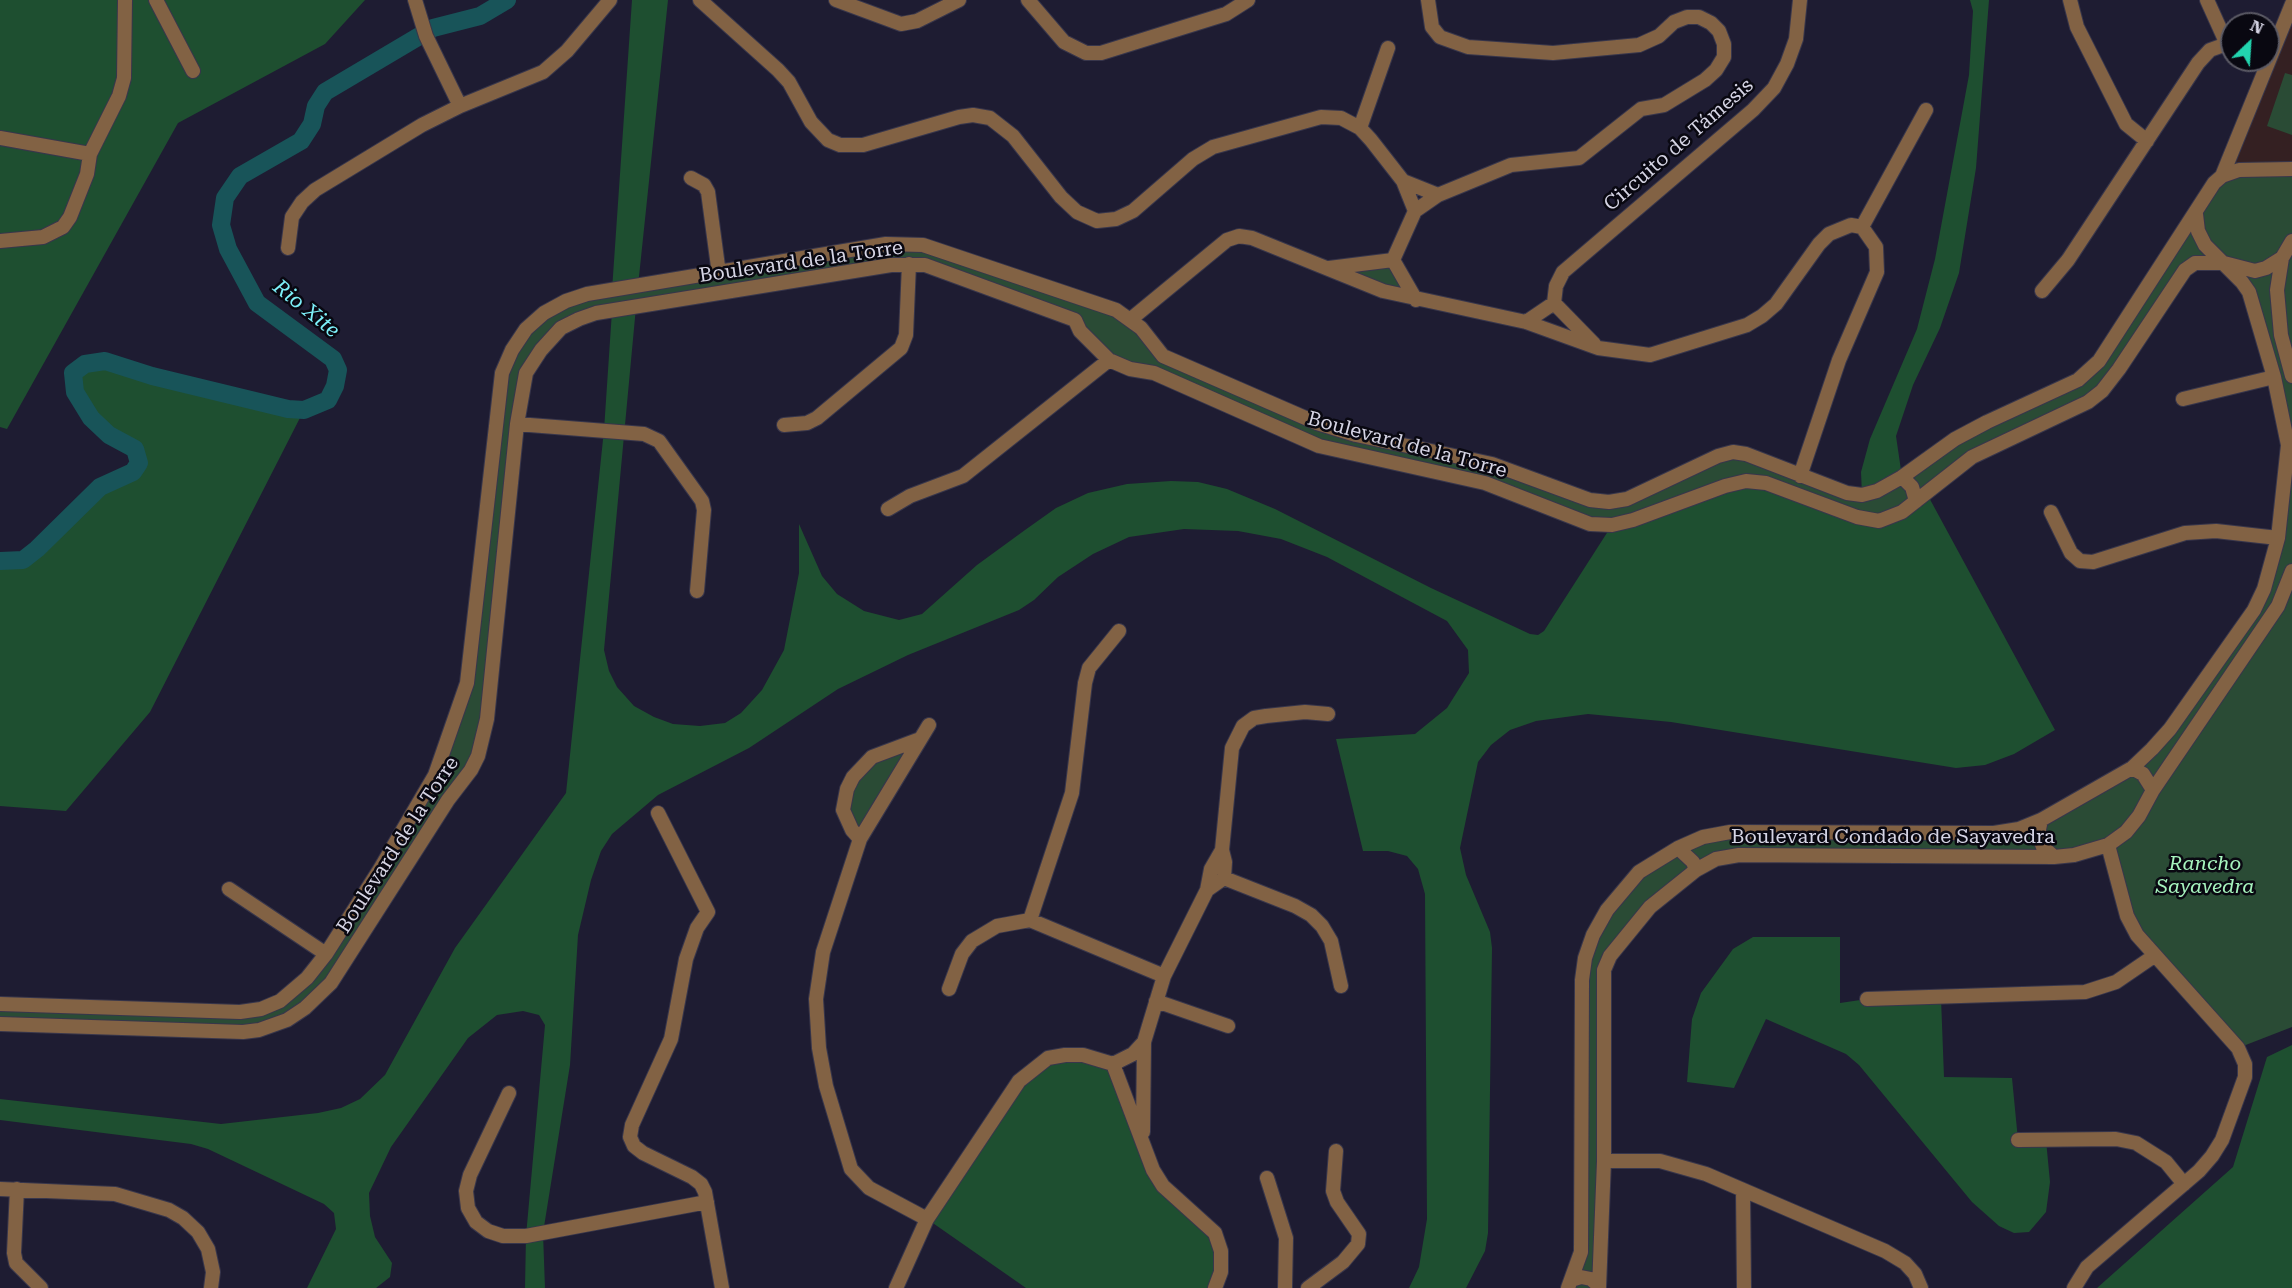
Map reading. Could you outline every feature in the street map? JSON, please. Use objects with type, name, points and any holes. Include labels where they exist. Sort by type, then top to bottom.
[{"type":"street","points":[[0,241],[43,237],[63,227],[70,217],[83,185],[90,154],[119,96],[124,78],[124,0]]},
{"type":"street","points":[[156,0],[193,71]]},
{"type":"street","points":[[416,0],[426,36],[460,106]]},
{"type":"street","points":[[288,248],[292,217],[302,202],[315,190],[409,132],[460,106],[543,72],[567,51],[610,0]]},
{"type":"street","points":[[700,0],[789,82],[811,122],[828,140],[849,147],[959,117],[973,115],[990,118],[1013,135],[1061,197],[1077,212],[1097,220],[1116,219],[1132,211],[1193,159],[1213,147],[1321,117],[1341,118],[1360,128],[1403,181],[1415,211]]},
{"type":"street","points":[[836,0],[901,24],[917,21],[959,0]]},
{"type":"street","points":[[1028,0],[1064,42],[1086,53],[1101,53],[1226,14],[1248,0]]},
{"type":"street","points":[[1393,260],[1415,211],[1438,195],[1511,165],[1579,158],[1641,109],[1664,105],[1705,80],[1716,70],[1724,57],[1724,44],[1719,31],[1700,17],[1687,17],[1674,22],[1650,42],[1639,45],[1554,53],[1468,47],[1440,37],[1431,27],[1428,0]]},
{"type":"street","name":"Circuito de Támesis","points":[[1554,303],[1556,286],[1563,272],[1753,110],[1774,87],[1787,64],[1796,39],[1800,0]]},
{"type":"street","points":[[2070,0],[2078,27],[2126,124],[2147,141]]},
{"type":"street","points":[[2207,0],[2220,25]]},
{"type":"street","points":[[2280,31],[2292,4]]},
{"type":"street","points":[[2042,291],[2068,260],[2198,63],[2210,50],[2220,46]]},
{"type":"street","points":[[1360,128],[1388,48]]},
{"type":"street","points":[[2222,176],[2263,72]]},
{"type":"street","points":[[1862,227],[1926,110]]},
{"type":"street","points":[[0,138],[90,154]]},
{"type":"street","points":[[2196,214],[2214,183],[2222,176],[2239,170],[2292,169]]},
{"type":"street","points":[[691,178],[704,185],[708,192],[718,274]]},
{"type":"street","points":[[1403,181],[1438,195]]},
{"type":"street","name":"Boulevard Condado de Sayavedra","points":[[1569,1284],[1581,1252],[1582,980],[1585,957],[1593,935],[1623,889],[1640,873],[1678,848],[1703,837],[1730,832],[1994,833],[2019,829],[2041,820],[2132,768],[2170,729],[2254,610],[2264,589],[2278,538],[2288,445],[2274,377],[2248,292],[2205,245],[2198,231],[2196,214]]},
{"type":"street","name":"Boulevard de la Torre","points":[[0,1004],[240,1012],[280,1002],[308,978],[326,954],[417,809],[435,775],[467,683],[498,393],[512,350],[526,329],[544,313],[566,301],[587,294],[718,274],[886,244],[923,245],[1116,310],[1131,319],[1147,334],[1163,356],[1327,427],[1492,464],[1590,500],[1609,502],[1627,499],[1718,456],[1733,452],[1847,493],[1862,495],[1877,491],[1902,477],[1955,440],[2078,380],[2099,361],[2196,214]]},
{"type":"street","points":[[1131,319],[1227,240],[1239,236],[1252,238],[1383,291],[1416,300],[1526,322],[1598,348],[1650,355],[1747,325],[1776,304],[1829,234],[1843,226],[1862,227]]},
{"type":"street","points":[[1800,476],[1839,360],[1877,272],[1879,259],[1876,247],[1862,227]]},
{"type":"street","points":[[2292,241],[2282,258],[2277,290],[2281,335],[2292,376]]},
{"type":"street","name":"Boulevard de la Torre","points":[[0,1024],[243,1032],[273,1027],[287,1020],[305,1008],[331,983],[478,756],[487,719],[517,424],[526,374],[541,350],[561,328],[579,319],[648,305],[891,265],[909,264],[941,269],[1075,320],[1080,332],[1109,360],[1130,369],[1154,373],[1319,446],[1485,483],[1590,524],[1612,525],[1633,520],[1725,486],[1746,481],[1766,483],[1869,521],[1890,519],[1972,457],[2088,402],[2102,391],[2185,270],[2195,263],[2224,264],[2254,271],[2266,268],[2282,258]]},
{"type":"street","points":[[1327,268],[1393,260]]},
{"type":"street","points":[[1393,260],[1416,300]]},
{"type":"street","points":[[784,425],[807,423],[817,418],[901,348],[906,335],[909,264]]},
{"type":"street","points":[[1075,320],[1078,309],[1088,302]]},
{"type":"street","points":[[1526,322],[1554,303],[1598,348]]},
{"type":"street","points":[[1154,373],[1162,366],[1163,356]]},
{"type":"street","points":[[888,509],[910,496],[963,476],[1109,360]]},
{"type":"street","points":[[2184,399],[2274,377]]},
{"type":"street","points":[[517,424],[644,434],[659,441],[702,501],[704,510],[697,591]]},
{"type":"street","points":[[1902,477],[1912,487],[1916,501]]},
{"type":"street","points":[[2051,512],[2071,553],[2080,561],[2093,562],[2185,533],[2216,531],[2278,538]]},
{"type":"street","name":"Boulevard Condado de Sayavedra","points":[[1599,1287],[1604,1161],[1602,984],[1610,956],[1650,907],[1696,870],[1716,859],[1738,855],[2054,857],[2074,855],[2108,845],[2126,831],[2139,816],[2153,790],[2278,606],[2292,571]]},
{"type":"street","points":[[1030,920],[1072,792],[1084,683],[1089,668],[1119,631]]},
{"type":"street","points":[[467,683],[475,680],[489,685]]},
{"type":"street","points":[[1224,878],[1225,862],[1222,850],[1232,748],[1243,726],[1254,718],[1266,716],[1305,712],[1328,714]]},
{"type":"street","points":[[927,1219],[869,1188],[852,1169],[836,1123],[819,1048],[816,999],[821,960],[860,839],[929,724]]},
{"type":"street","points":[[860,839],[852,830],[843,810],[847,789],[853,777],[872,757],[920,739]]},
{"type":"street","points":[[2132,768],[2143,774],[2153,790]]},
{"type":"street","points":[[435,775],[447,783],[460,784]]},
{"type":"street","points":[[658,813],[708,912],[697,928],[686,958],[671,1039],[632,1125],[630,1137],[634,1146],[643,1153],[692,1177],[701,1184],[707,1202],[722,1288]]},
{"type":"street","points":[[2041,820],[2038,834],[2040,841],[2043,848],[2054,857]]},
{"type":"street","points":[[2074,1288],[2087,1267],[2206,1164],[2222,1140],[2245,1077],[2245,1064],[2238,1048],[2137,935],[2127,916],[2108,845]]},
{"type":"street","points":[[1678,848],[1694,862],[1696,870]]},
{"type":"street","points":[[1143,1142],[1144,1042],[1164,976],[1207,890],[1211,869],[1222,850]]},
{"type":"street","points":[[1207,890],[1224,878]]},
{"type":"street","points":[[1224,878],[1295,906],[1311,915],[1322,926],[1331,942],[1341,986]]},
{"type":"street","points":[[229,889],[326,954]]},
{"type":"street","points":[[950,989],[955,969],[972,941],[998,926],[1030,920],[1164,976]]},
{"type":"street","points":[[1593,935],[1596,945],[1610,956]]},
{"type":"street","points":[[1867,999],[2085,992],[2116,982],[2154,956]]},
{"type":"street","points":[[1156,1001],[1228,1026]]},
{"type":"street","points":[[896,1288],[927,1219],[1020,1081],[1032,1068],[1048,1058],[1065,1054],[1083,1055],[1113,1064],[1133,1054],[1144,1042]]},
{"type":"street","points":[[1113,1064],[1143,1142],[1163,1186],[1215,1233],[1221,1251],[1221,1272],[1215,1288]]},
{"type":"street","points":[[509,1093],[470,1175],[466,1191],[468,1208],[476,1222],[488,1231],[503,1236],[526,1236],[707,1202]]},
{"type":"street","points":[[2018,1140],[2116,1139],[2136,1143],[2166,1162],[2184,1184]]},
{"type":"street","points":[[1308,1288],[1343,1262],[1358,1244],[1359,1234],[1336,1202],[1333,1191],[1336,1151]]},
{"type":"street","points":[[1604,1161],[1674,1163],[1743,1190],[1885,1251],[1910,1268],[1921,1288]]},
{"type":"street","points":[[1267,1178],[1286,1238],[1285,1288]]},
{"type":"street","points":[[0,1189],[114,1194],[169,1210],[183,1218],[198,1232],[208,1249],[213,1272],[211,1288]]},
{"type":"street","points":[[17,1189],[14,1253],[16,1263],[41,1288]]},
{"type":"street","points":[[1743,1190],[1744,1288]]},
{"type":"street","points":[[1569,1284],[1581,1277],[1591,1279],[1599,1287]]},
{"type":"shaded area","points":[[2292,0],[2292,169],[2231,172],[2266,72],[2280,72],[2280,34]]},
{"type":"green space","points":[[0,0],[365,0],[325,44],[178,123],[7,429],[0,427]]},
{"type":"green space","points":[[632,0],[668,0],[638,286],[612,290]]},
{"type":"green space","points":[[1970,0],[1989,0],[1976,168],[1959,273],[1940,328],[1913,385],[1896,436],[1902,477],[1862,495],[1861,472],[1870,439],[1917,329],[1935,259],[1969,75],[1973,11]]},
{"type":"green space","points":[[2285,73],[2292,75],[2292,135],[2267,126]]},
{"type":"green space","name":"Rancho Sayavedra","points":[[2292,169],[2292,1027],[2238,1048],[2137,935],[2108,845],[2093,850],[1763,854],[1696,870],[1610,956],[1599,1288],[1568,1288],[1577,1265],[1585,958],[1623,889],[1703,837],[2019,829],[2152,749],[2264,589],[2288,461],[2249,292],[2225,263],[2195,262],[2102,391],[1972,457],[1890,519],[1612,525],[1505,490],[1338,451],[1109,360],[1075,320],[925,265],[579,319],[526,374],[478,756],[331,983],[273,1027],[0,1024],[0,1004],[240,1012],[293,992],[417,809],[467,683],[512,350],[566,301],[905,243],[1116,310],[1163,356],[1317,423],[1492,464],[1609,502],[1733,452],[1862,495],[1955,439],[2078,380],[2223,177]]},
{"type":"green space","points":[[1393,260],[1416,300],[1327,268]]},
{"type":"green space","points":[[636,307],[604,650],[609,671],[617,687],[634,706],[673,724],[700,726],[725,723],[741,713],[762,690],[784,650],[799,573],[799,524],[822,576],[837,594],[864,611],[899,620],[922,614],[977,565],[1025,530],[1056,508],[1088,493],[1127,484],[1198,482],[1227,489],[1275,509],[1431,588],[1530,634],[1538,635],[1544,631],[1612,525],[1746,481],[1879,521],[1926,492],[2055,730],[2014,754],[1985,765],[1956,768],[1671,722],[1588,714],[1536,721],[1510,730],[1491,745],[1478,762],[1460,848],[1466,875],[1490,932],[1492,948],[1488,1233],[1485,1251],[1466,1288],[1409,1288],[1419,1267],[1427,1219],[1425,894],[1418,869],[1407,856],[1388,851],[1363,851],[1336,739],[1415,734],[1447,708],[1469,673],[1468,650],[1447,621],[1327,557],[1281,539],[1238,531],[1184,529],[1129,537],[1093,554],[1058,577],[1034,600],[1019,610],[908,655],[838,689],[749,748],[658,795],[612,834],[601,851],[591,880],[578,935],[570,1065],[543,1233],[545,1288],[525,1288],[526,1236],[545,1025],[539,1015],[523,1011],[497,1015],[468,1038],[391,1147],[369,1193],[370,1216],[375,1237],[392,1263],[390,1277],[376,1288],[307,1288],[336,1229],[334,1213],[324,1204],[208,1149],[191,1144],[0,1120],[0,1099],[221,1124],[318,1113],[341,1108],[360,1099],[385,1075],[455,948],[566,793],[604,430],[612,311]]},
{"type":"green space","points":[[105,361],[152,376],[288,409],[304,410],[150,712],[66,811],[0,806],[0,561],[23,560],[100,487],[133,472],[139,463],[135,449],[109,435],[91,418],[75,392],[73,373],[85,364]]},
{"type":"green space","points":[[920,739],[860,839],[844,799],[862,765]]},
{"type":"green space","points":[[1753,937],[1840,937],[1840,1003],[1867,999],[1941,998],[1944,1077],[2012,1078],[2018,1140],[2046,1140],[2050,1182],[2046,1212],[2029,1232],[2014,1233],[1999,1226],[1972,1202],[1859,1065],[1846,1054],[1766,1019],[1734,1088],[1687,1082],[1692,1019],[1701,993],[1733,949]]},
{"type":"green space","points":[[2292,1045],[2292,1288],[2097,1288],[2233,1167],[2267,1057]]},
{"type":"green space","points":[[1048,1058],[1113,1064],[1153,1170],[1215,1233],[1215,1288],[1026,1288],[927,1219],[1020,1081]]},
{"type":"waterway","name":"Rio Xite","points":[[0,561],[23,560],[100,487],[133,472],[139,463],[135,449],[109,435],[91,418],[75,392],[73,373],[85,364],[105,361],[152,376],[288,409],[304,410],[328,400],[335,386],[338,370],[333,359],[257,303],[228,249],[221,225],[225,198],[240,176],[301,141],[312,124],[316,106],[325,92],[433,28],[480,16],[507,0]]}]
